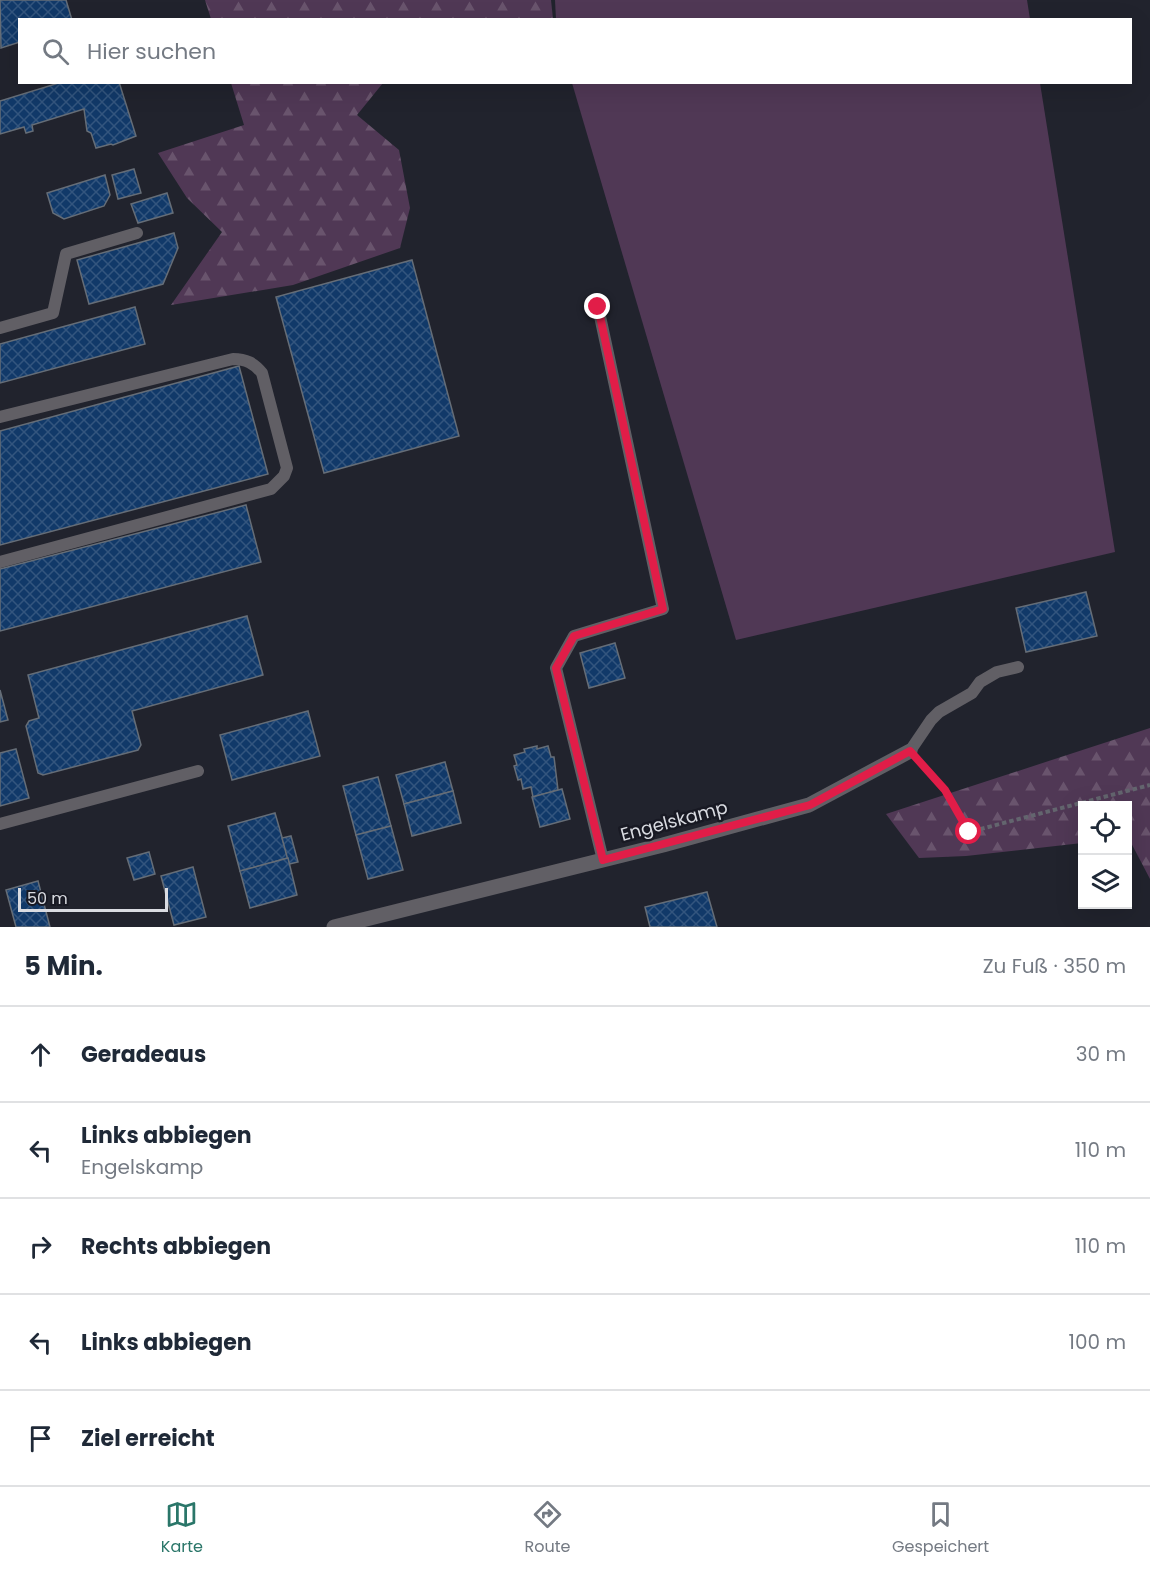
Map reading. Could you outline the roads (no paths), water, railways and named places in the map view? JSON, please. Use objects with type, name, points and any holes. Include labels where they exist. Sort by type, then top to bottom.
[{"type":"street","name":"Engelskamp","points":[[334,927],[603,860],[810,805],[910,751]]},
{"type":"lane","points":[[0,328],[53,313],[66,254],[137,234]]},
{"type":"lane","points":[[598,307],[663,609],[574,636],[556,668],[603,860]]},
{"type":"lane","points":[[0,417],[233,358],[242,359],[256,366],[262,373],[286,468],[285,476],[271,489],[0,562]]},
{"type":"lane","points":[[910,751],[939,711],[972,693],[980,682],[998,672],[1018,667]]},
{"type":"lane","points":[[0,824],[198,771]]}]
